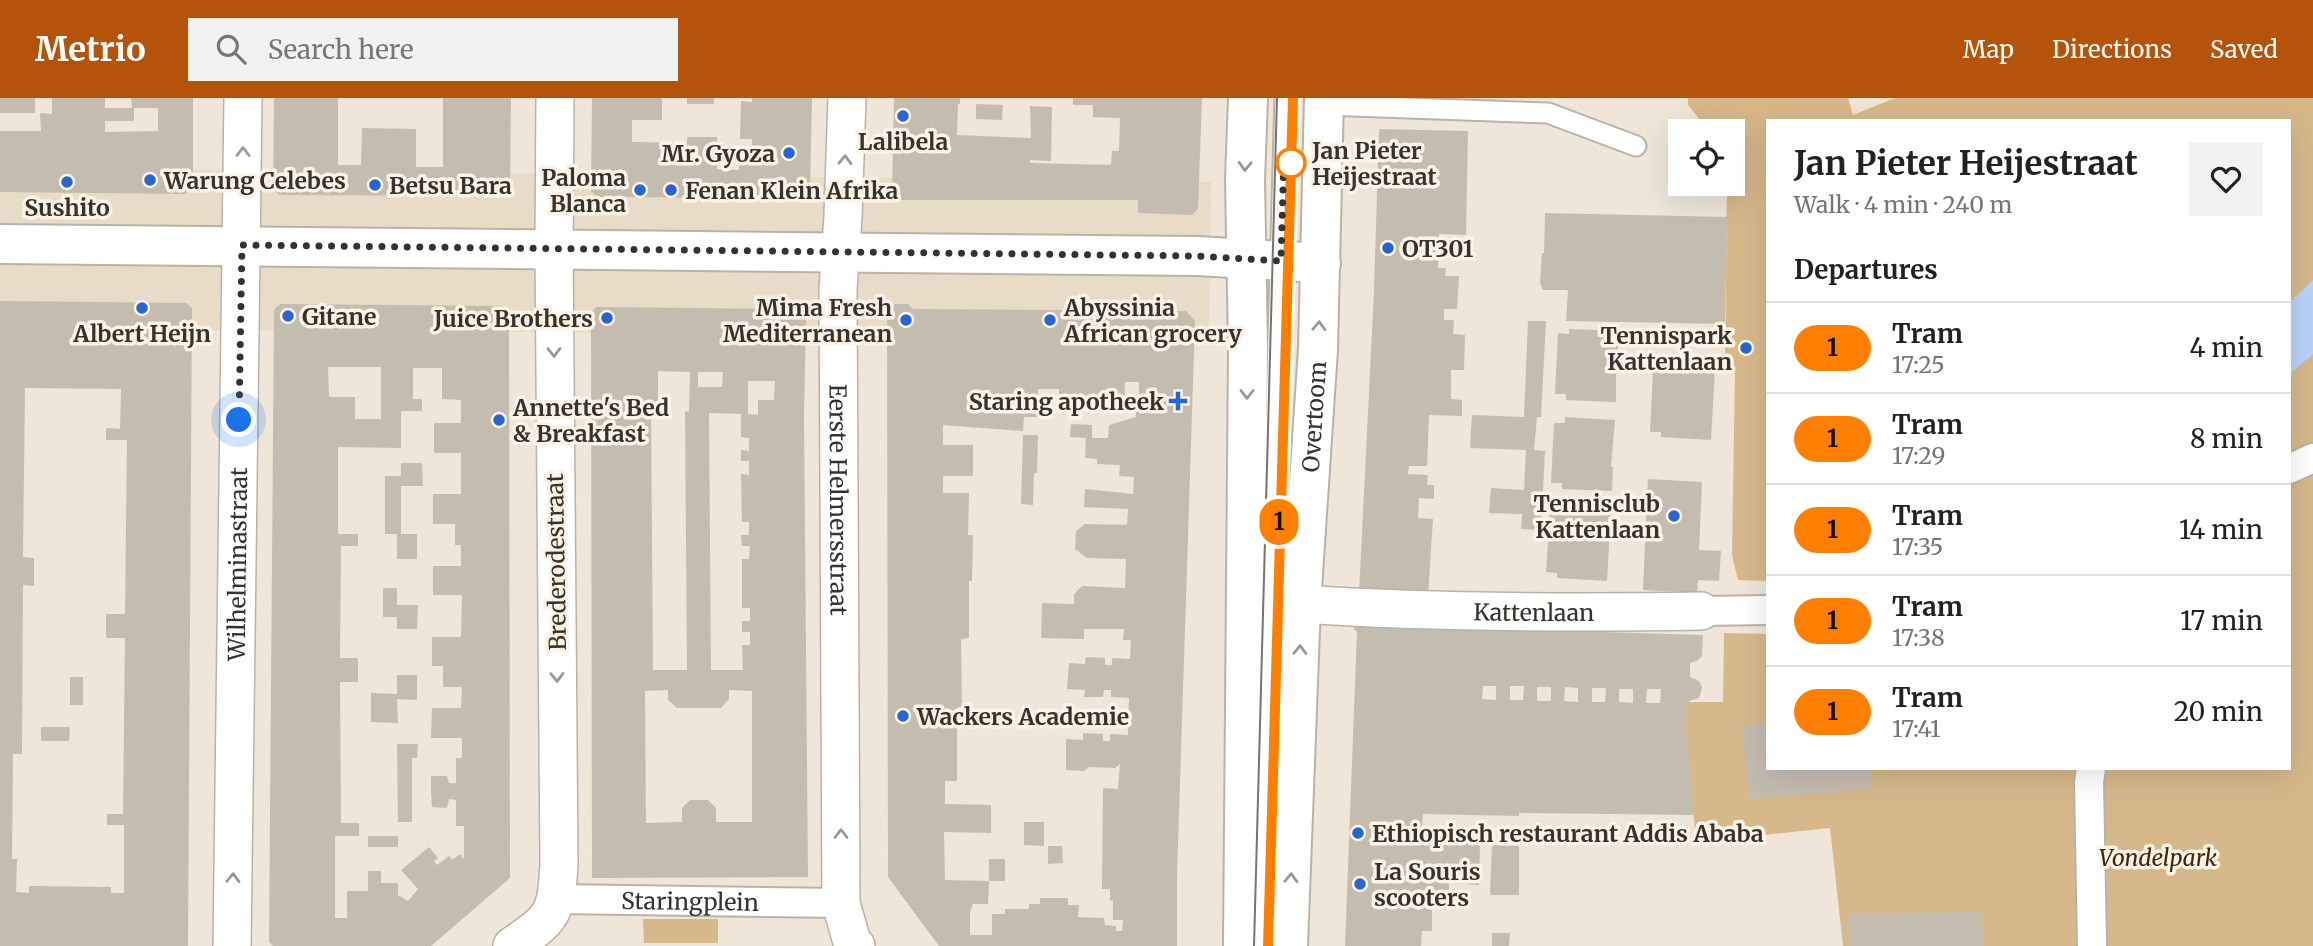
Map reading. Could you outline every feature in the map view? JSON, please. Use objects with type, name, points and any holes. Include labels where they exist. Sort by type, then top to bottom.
[{"type":"main road","name":"Overtoom","points":[[1243,946],[1248,347],[1264,260],[1245,180],[1248,98]]},
{"type":"main road","name":"Overtoom","points":[[1288,946],[1301,604],[1318,360],[1324,102]]},
{"type":"main road","points":[[0,244],[1197,256],[1321,263]]},
{"type":"street","name":"Wilhelminastraat","points":[[232,946],[243,98]]},
{"type":"street","name":"Brederodestraat","points":[[555,98],[557,900]]},
{"type":"street","name":"Eerste Helmersstraat","points":[[841,903],[838,303],[847,98]]},
{"type":"street","points":[[2291,468],[2313,458]]},
{"type":"street","name":"Kattenlaan","points":[[1301,604],[1359,608],[1582,612],[1766,610]]},
{"type":"street","points":[[2091,770],[2092,946]]},
{"type":"street","name":"Staringplein","points":[[557,900],[841,903]]},
{"type":"street","points":[[512,946],[538,929],[557,900]]},
{"type":"street","points":[[841,903],[852,942],[856,946]]},
{"type":"lane","name":"Overtoom","points":[[1264,946],[1270,618],[1264,260],[1285,98]]},
{"type":"lane","points":[[1324,102],[1379,102],[1548,113],[1636,146]]},
{"type":"shaded area","points":[[0,167],[1211,182],[1209,336],[0,329]]},
{"type":"green space","name":"Vondelpark","points":[[1688,98],[1848,98],[1853,115],[1895,98],[2313,98],[2313,946],[1843,946],[1830,828],[1696,842],[1684,702],[1723,702],[1724,633],[1766,634],[1766,770],[2291,770],[2291,119],[1766,119],[1766,581],[1738,580],[1732,555],[1735,371],[1725,371],[1727,196],[1745,196],[1745,119],[1699,119],[1688,105]]},
{"type":"green space","points":[[643,919],[718,919],[718,943],[644,943]]},
{"type":"water","points":[[2313,280],[2313,354],[2291,373],[2291,301]]},
{"type":"building","points":[[0,98],[35,98],[35,113],[0,113]]},
{"type":"building","points":[[52,98],[105,98],[105,108],[132,108],[131,98],[193,98],[193,187],[185,194],[0,192],[0,131],[41,131],[40,113],[52,114]],"holes":[[[134,108],[158,108],[158,131],[105,132],[105,121],[134,121]]]},
{"type":"building","points":[[274,98],[338,98],[338,165],[361,165],[362,128],[416,129],[416,167],[443,167],[443,98],[511,98],[510,189],[504,196],[279,195],[273,189]]},
{"type":"building","points":[[592,98],[662,98],[662,120],[632,120],[632,142],[687,143],[687,137],[717,137],[717,169],[739,170],[739,157],[752,157],[752,139],[740,139],[741,101],[752,102],[752,98],[812,98],[810,192],[804,198],[597,197],[591,191]]},
{"type":"building","points":[[687,98],[714,98],[714,104],[687,104]]},
{"type":"building","points":[[894,98],[960,98],[957,135],[1031,138],[1030,106],[1052,107],[1051,161],[1030,160],[1030,163],[1111,165],[1112,151],[1119,151],[1120,118],[1093,117],[1093,105],[1073,105],[1073,98],[1202,98],[1198,209],[1192,215],[1138,213],[1138,200],[899,200],[892,193]]},
{"type":"building","points":[[976,104],[1003,105],[1002,120],[976,119]]},
{"type":"building","points":[[1379,129],[1468,131],[1466,235],[1439,234],[1438,268],[1446,268],[1445,276],[1459,276],[1457,309],[1444,309],[1444,320],[1454,320],[1453,334],[1465,335],[1464,370],[1451,370],[1451,399],[1462,400],[1462,416],[1429,415],[1427,466],[1409,466],[1408,474],[1428,475],[1427,485],[1434,485],[1434,499],[1419,498],[1418,518],[1433,519],[1428,597],[1359,594]]},
{"type":"building","points":[[1545,213],[1727,217],[1725,324],[1566,321],[1568,290],[1543,290],[1540,283]]},
{"type":"building","points":[[0,301],[186,303],[192,308],[188,946],[0,946]],"holes":[[[25,388],[121,389],[120,429],[106,428],[106,440],[127,440],[125,614],[106,614],[106,638],[125,638],[123,814],[107,814],[107,825],[124,825],[124,893],[111,893],[111,887],[29,886],[29,893],[16,892],[17,859],[12,859],[13,754],[22,754],[23,585],[34,586],[34,558],[23,557]]]},
{"type":"building","points":[[280,304],[503,306],[509,311],[510,878],[431,946],[273,946],[269,942],[274,310]],"holes":[[[328,367],[381,367],[381,419],[355,419],[355,397],[329,397]],[[413,368],[442,368],[442,399],[461,400],[461,423],[434,423],[434,453],[461,453],[461,494],[433,494],[433,524],[455,524],[455,545],[461,545],[461,566],[433,566],[433,595],[462,595],[461,637],[432,637],[432,666],[443,666],[443,687],[462,687],[461,708],[432,708],[431,738],[462,738],[462,758],[456,758],[456,783],[449,783],[447,776],[431,776],[431,792],[432,807],[447,808],[449,799],[456,800],[456,826],[464,826],[464,859],[460,854],[452,860],[449,856],[437,865],[434,861],[438,858],[429,847],[401,870],[418,889],[408,901],[398,895],[398,883],[381,883],[381,871],[368,871],[368,891],[347,891],[347,918],[335,918],[335,836],[359,836],[359,823],[341,823],[340,682],[358,682],[358,658],[340,658],[341,546],[358,546],[358,534],[338,534],[338,447],[401,448],[401,411],[422,411],[422,399],[413,399]]]},
{"type":"building","points":[[895,304],[908,304],[913,309],[1186,311],[1195,321],[1177,946],[939,946],[888,877],[887,312]],"holes":[[[1125,382],[1139,382],[1136,417],[1109,425],[1108,438],[1092,438],[1092,425],[1071,424],[1070,437],[1086,438],[1085,458],[1097,459],[1097,464],[1120,465],[1119,476],[1134,477],[1133,494],[1085,489],[1084,507],[1128,509],[1127,525],[1085,524],[1076,531],[1075,549],[1087,558],[1126,559],[1125,588],[1082,586],[1074,594],[1074,604],[1042,603],[1041,638],[1084,639],[1084,629],[1124,629],[1123,640],[1131,640],[1130,659],[1112,658],[1112,665],[1105,665],[1105,658],[1086,657],[1085,664],[1069,663],[1067,689],[1085,690],[1084,697],[1103,697],[1104,690],[1111,690],[1111,697],[1129,698],[1128,735],[1110,734],[1110,741],[1103,741],[1103,734],[1083,733],[1083,740],[1066,739],[1066,770],[1115,768],[1120,764],[1118,789],[1103,788],[1102,889],[1110,889],[1113,920],[1123,920],[1122,931],[1116,931],[1116,926],[1105,925],[1104,918],[1078,917],[1079,905],[1068,905],[1068,898],[1040,898],[1040,904],[1029,904],[1029,909],[1005,909],[1005,914],[992,914],[992,935],[970,935],[970,912],[973,904],[988,904],[989,881],[945,880],[944,832],[991,833],[991,805],[945,804],[945,781],[957,781],[957,707],[962,707],[961,639],[969,638],[969,581],[972,581],[973,535],[968,535],[969,493],[943,493],[943,476],[973,476],[973,445],[943,445],[943,425],[1023,431],[1024,417],[1037,417],[1038,389],[1059,389],[1059,396],[1093,397],[1093,404],[1124,405]]]},
{"type":"building","points":[[596,307],[801,309],[806,316],[804,417],[808,877],[592,878],[591,313]],"holes":[[[658,371],[690,372],[689,412],[685,411],[687,670],[653,670],[651,410],[658,410]],[[698,372],[723,372],[722,387],[698,387]],[[748,381],[775,381],[774,400],[758,400],[758,415],[748,414]],[[709,413],[741,414],[741,437],[749,438],[749,451],[741,450],[741,461],[749,461],[749,475],[741,474],[742,522],[749,522],[749,535],[741,535],[742,546],[750,546],[749,559],[742,559],[742,608],[750,608],[750,621],[742,621],[742,632],[750,632],[750,645],[742,645],[743,670],[711,670]],[[668,690],[668,700],[677,708],[721,708],[729,699],[729,690],[752,691],[752,822],[716,822],[716,808],[708,800],[690,800],[682,808],[682,822],[646,823],[645,691]]]},
{"type":"building","points":[[1528,321],[1546,321],[1541,417],[1537,417],[1534,450],[1545,451],[1541,530],[1521,529],[1522,514],[1489,513],[1491,488],[1524,490],[1526,450],[1470,448],[1472,415],[1524,417]]},
{"type":"building","points":[[1569,329],[1619,331],[1616,402],[1566,400],[1566,394],[1555,394],[1558,333],[1569,334]]},
{"type":"building","points":[[1664,366],[1715,369],[1711,440],[1661,437],[1661,432],[1650,432],[1653,371],[1664,371]]},
{"type":"building","points":[[1565,417],[1615,420],[1612,491],[1562,489],[1562,483],[1551,483],[1554,423],[1565,423]]},
{"type":"building","points":[[1023,435],[1038,435],[1033,505],[1021,504]]},
{"type":"building","points":[[401,463],[422,463],[423,486],[401,486],[401,534],[417,534],[417,559],[397,559],[397,534],[385,534],[385,476],[401,476]]},
{"type":"building","name":"Tennisclub Kattenlaan","points":[[1648,479],[1702,482],[1699,550],[1721,551],[1719,581],[1698,580],[1697,593],[1643,590]]},
{"type":"building","points":[[1561,507],[1611,509],[1607,581],[1557,578],[1557,573],[1546,572],[1550,512],[1560,512]]},
{"type":"building","points":[[383,588],[397,588],[397,605],[418,605],[417,629],[397,629],[397,617],[383,617]]},
{"type":"building","points":[[1355,625],[1703,635],[1702,656],[1690,663],[1690,677],[1699,681],[1701,692],[1699,698],[1689,701],[1689,705],[1685,704],[1694,815],[1423,814],[1422,828],[1454,829],[1454,843],[1480,844],[1479,885],[1449,883],[1449,897],[1432,897],[1432,931],[1422,931],[1421,946],[1345,946],[1357,632]],"holes":[[[1483,686],[1496,686],[1496,700],[1482,699]],[[1510,686],[1524,686],[1523,700],[1510,700]],[[1537,687],[1551,687],[1551,701],[1537,701]],[[1565,687],[1578,688],[1578,702],[1564,701]],[[1592,688],[1606,688],[1605,702],[1592,702]],[[1619,689],[1633,689],[1633,703],[1619,702]],[[1647,689],[1661,689],[1660,703],[1646,703]]]},
{"type":"building","points":[[397,675],[417,675],[417,700],[397,699],[398,723],[371,722],[371,693],[397,694]]},
{"type":"building","points":[[70,677],[83,677],[83,705],[70,705]]},
{"type":"building","points":[[1766,722],[1766,770],[1871,770],[1873,789],[1749,800],[1742,726]]},
{"type":"building","points":[[41,727],[70,727],[69,741],[41,741]]},
{"type":"building","points":[[397,744],[418,744],[417,758],[412,758],[412,822],[398,822]]},
{"type":"building","points":[[1024,822],[1044,822],[1044,846],[1024,845]]},
{"type":"building","points":[[368,836],[398,836],[398,847],[368,847]]},
{"type":"building","points":[[1492,845],[1519,846],[1519,895],[1490,895]]},
{"type":"building","points":[[1048,846],[1062,846],[1063,863],[1048,864]]},
{"type":"building","points":[[989,859],[1005,859],[1005,881],[989,881]]},
{"type":"building","points":[[1982,912],[1983,946],[1849,946],[1848,914]]},
{"type":"building","points":[[1492,933],[1510,933],[1509,946],[1492,946]]},
{"type":"tram line","points":[[1254,946],[1277,98]]},
{"type":"tram line","points":[[1268,946],[1293,98]]},
{"type":"tram line","name":"1","points":[[1268,946],[1293,98]]},
{"type":"place","name":"Lalibela","points":[[903,116]]},
{"type":"place","name":"Mr. Gyoza","points":[[789,153]]},
{"type":"place","name":"Jan Pieter Heijestraat","points":[[1291,163]]},
{"type":"place","name":"Warung Celebes","points":[[150,180]]},
{"type":"place","name":"Sushito","points":[[67,182]]},
{"type":"place","name":"Betsu Bara","points":[[375,185]]},
{"type":"place","name":"Paloma Blanca","points":[[640,190]]},
{"type":"place","name":"Fenan Klein Afrika","points":[[671,190]]},
{"type":"place","name":"OT301","points":[[1388,248]]},
{"type":"place","name":"Albert Heijn","points":[[142,308]]},
{"type":"place","name":"Gitane","points":[[288,316]]},
{"type":"place","name":"Juice Brothers","points":[[607,318]]},
{"type":"place","name":"Mima Fresh Mediterranean","points":[[906,320]]},
{"type":"place","name":"Abyssinia African grocery","points":[[1050,320]]},
{"type":"place","name":"Tennispark Kattenlaan","points":[[1746,348]]},
{"type":"place","name":"Staring apotheek","points":[[1178,401]]},
{"type":"place","name":"Annette's Bed & Breakfast","points":[[499,420]]},
{"type":"place","name":"Tennisclub Kattenlaan","points":[[1674,516]]},
{"type":"place","name":"Wackers Academie","points":[[903,716]]},
{"type":"place","name":"Ethiopisch restaurant Addis Ababa","points":[[1358,833]]},
{"type":"place","name":"La Souris scooters","points":[[1360,884]]},
{"type":"route","points":[[239,420],[242,245],[1197,256],[1281,261],[1284,153],[1291,163]]}]
